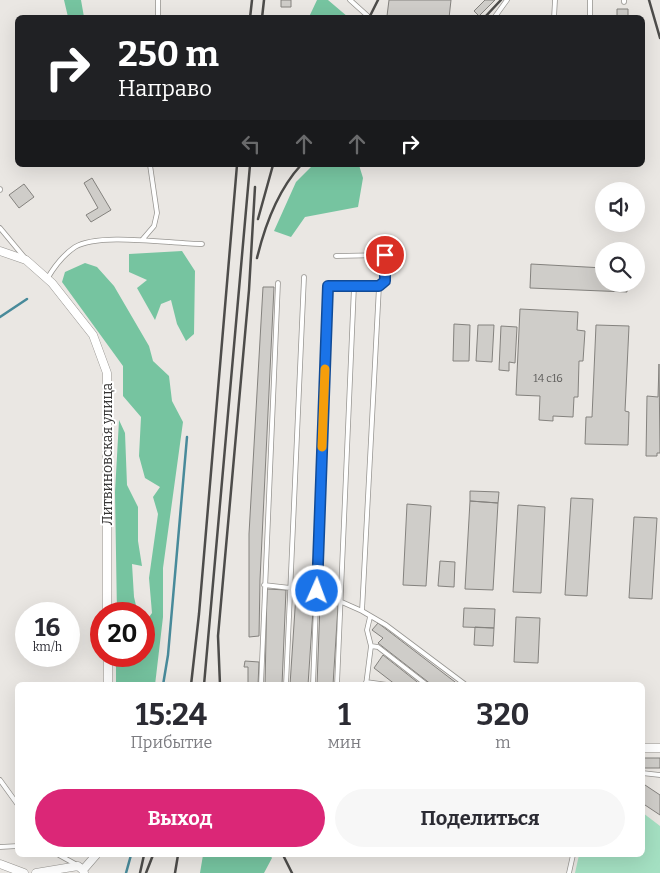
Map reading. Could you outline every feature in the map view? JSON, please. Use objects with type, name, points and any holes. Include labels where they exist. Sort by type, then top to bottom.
[{"type":"street","name":"Литвиновская улица","points":[[0,251],[26,260],[47,279],[93,335],[107,373],[108,602]]},
{"type":"street","points":[[108,667],[108,682]]},
{"type":"street","points":[[645,748],[660,748]]},
{"type":"street","points":[[36,873],[82,870],[94,857]]},
{"type":"street","points":[[0,864],[24,873]]},
{"type":"lane","points":[[158,0],[158,15]]},
{"type":"lane","points":[[350,0],[367,15]]},
{"type":"lane","points":[[496,15],[507,0]]},
{"type":"lane","points":[[554,0],[554,15]]},
{"type":"lane","points":[[590,0],[590,15]]},
{"type":"lane","points":[[142,240],[154,226],[157,213],[150,167]]},
{"type":"lane","points":[[0,228],[26,260]]},
{"type":"lane","points":[[47,279],[56,264],[76,247],[95,241],[142,240],[173,244],[202,244]]},
{"type":"lane","points":[[313,682],[328,286],[379,286],[385,281],[385,255],[336,256]]},
{"type":"lane","points":[[286,682],[304,277]]},
{"type":"lane","points":[[261,682],[278,283]]},
{"type":"lane","points":[[337,682],[354,286]]},
{"type":"lane","points":[[362,611],[379,286]]},
{"type":"lane","points":[[264,586],[317,591],[362,611],[386,625],[462,682]]},
{"type":"lane","points":[[366,682],[371,646],[367,630],[370,617]]},
{"type":"lane","points":[[371,646],[378,647],[423,682]]},
{"type":"lane","points":[[645,774],[660,775]]},
{"type":"lane","points":[[0,780],[15,801]]},
{"type":"lane","points":[[0,847],[15,846]]},
{"type":"lane","points":[[62,857],[82,870]]},
{"type":"lane","points":[[569,873],[573,857]]},
{"type":"green space","points":[[64,0],[81,0],[84,15],[68,15]]},
{"type":"green space","points":[[317,0],[328,0],[346,15],[310,15]]},
{"type":"green space","points":[[311,167],[360,167],[363,178],[358,207],[305,217],[291,237],[274,231],[296,182]]},
{"type":"green space","points":[[182,251],[195,271],[194,334],[186,341],[177,324],[171,300],[161,304],[155,320],[137,288],[147,280],[129,272],[129,254]]},
{"type":"green space","points":[[85,263],[97,267],[114,286],[149,346],[153,361],[169,376],[172,401],[183,422],[163,568],[163,617],[155,682],[116,682],[116,667],[155,667],[155,602],[151,602],[149,578],[158,514],[153,497],[160,487],[145,478],[139,456],[141,417],[123,396],[123,366],[62,282],[65,272]]},
{"type":"green space","points":[[119,420],[125,433],[127,485],[138,507],[138,541],[142,566],[132,564],[135,602],[117,602],[115,492]]},
{"type":"green space","points":[[645,815],[660,826],[660,873],[575,873],[579,857],[645,857]]},
{"type":"green space","points":[[203,857],[272,858],[264,873],[200,873]]},
{"type":"building","points":[[281,0],[291,0],[291,7],[281,7]]},
{"type":"building","points":[[389,0],[451,0],[449,15],[387,15]]},
{"type":"building","points":[[485,0],[495,0],[480,15],[474,11]]},
{"type":"building","points":[[617,9],[628,9],[628,15],[617,15]]},
{"type":"building","points":[[92,178],[111,210],[91,222],[86,215],[98,208],[84,183]]},
{"type":"building","points":[[24,184],[34,197],[19,208],[9,195]]},
{"type":"building","points":[[531,264],[595,268],[595,291],[530,288]]},
{"type":"building","points":[[263,287],[274,287],[259,636],[249,637],[249,534]]},
{"type":"building","points":[[520,309],[578,312],[577,330],[585,331],[583,361],[579,361],[578,397],[574,397],[573,417],[553,416],[553,421],[539,420],[540,396],[516,395]]},
{"type":"building","points":[[454,324],[470,325],[469,361],[453,361]]},
{"type":"building","points":[[478,325],[494,325],[492,362],[476,361]]},
{"type":"building","points":[[596,325],[629,326],[625,411],[629,412],[628,445],[585,444],[586,417],[592,417]]},
{"type":"building","points":[[501,326],[517,327],[515,363],[509,362],[509,371],[499,370]]},
{"type":"building","points":[[659,364],[660,453],[657,453],[657,456],[646,456],[647,396],[658,397]]},
{"type":"building","points":[[470,491],[499,492],[498,503],[470,501]]},
{"type":"building","points":[[571,498],[593,499],[587,596],[565,595]]},
{"type":"building","points":[[470,501],[498,503],[493,590],[465,589]]},
{"type":"building","points":[[407,504],[431,506],[426,586],[403,585]]},
{"type":"building","points":[[518,505],[545,507],[541,593],[513,592]]},
{"type":"building","points":[[634,517],[657,518],[652,599],[629,598]]},
{"type":"building","points":[[440,561],[455,562],[454,587],[438,586]]},
{"type":"building","points":[[267,589],[286,590],[282,682],[265,682]]},
{"type":"building","points":[[296,594],[314,595],[308,682],[290,682]]},
{"type":"building","points":[[320,604],[338,606],[333,682],[317,682]]},
{"type":"building","points":[[464,608],[495,609],[494,628],[463,627]]},
{"type":"building","points":[[516,617],[540,618],[538,663],[514,662]]},
{"type":"building","points":[[378,623],[455,682],[428,682],[378,643],[383,638],[372,630]]},
{"type":"building","points":[[475,627],[494,628],[493,646],[474,645]]},
{"type":"building","points":[[383,655],[417,682],[392,682],[374,668]]},
{"type":"building","points":[[245,661],[259,662],[258,682],[248,682],[248,667],[244,667]]},
{"type":"building","points":[[645,758],[660,758],[660,768],[645,768]]},
{"type":"building","points":[[645,785],[660,795],[660,815],[645,805]]},
{"type":"waterway","points":[[0,317],[27,299]]},
{"type":"waterway","points":[[164,682],[168,655],[187,437]]},
{"type":"waterway","points":[[126,873],[130,857]]},
{"type":"railway","points":[[250,15],[252,0]]},
{"type":"railway","points":[[262,15],[264,0]]},
{"type":"railway","points":[[370,15],[378,0]]},
{"type":"railway","points":[[487,15],[501,0]]},
{"type":"railway","points":[[649,0],[660,38]]},
{"type":"railway","points":[[191,682],[199,614],[237,167]]},
{"type":"railway","points":[[204,682],[250,167]]},
{"type":"railway","points":[[258,219],[272,167]]},
{"type":"railway","points":[[257,258],[273,208],[286,185],[299,167]]},
{"type":"railway","points":[[220,682],[218,636],[249,290],[255,187]]},
{"type":"railway","points":[[140,873],[144,857]]},
{"type":"railway","points":[[146,873],[152,857]]},
{"type":"railway","points":[[175,873],[178,857]]},
{"type":"railway","points":[[284,857],[292,873]]},
{"type":"slow traffic","points":[[322,447],[325,369]]},
{"type":"route","points":[[317,591],[328,286],[379,286],[385,281],[385,255]]}]
